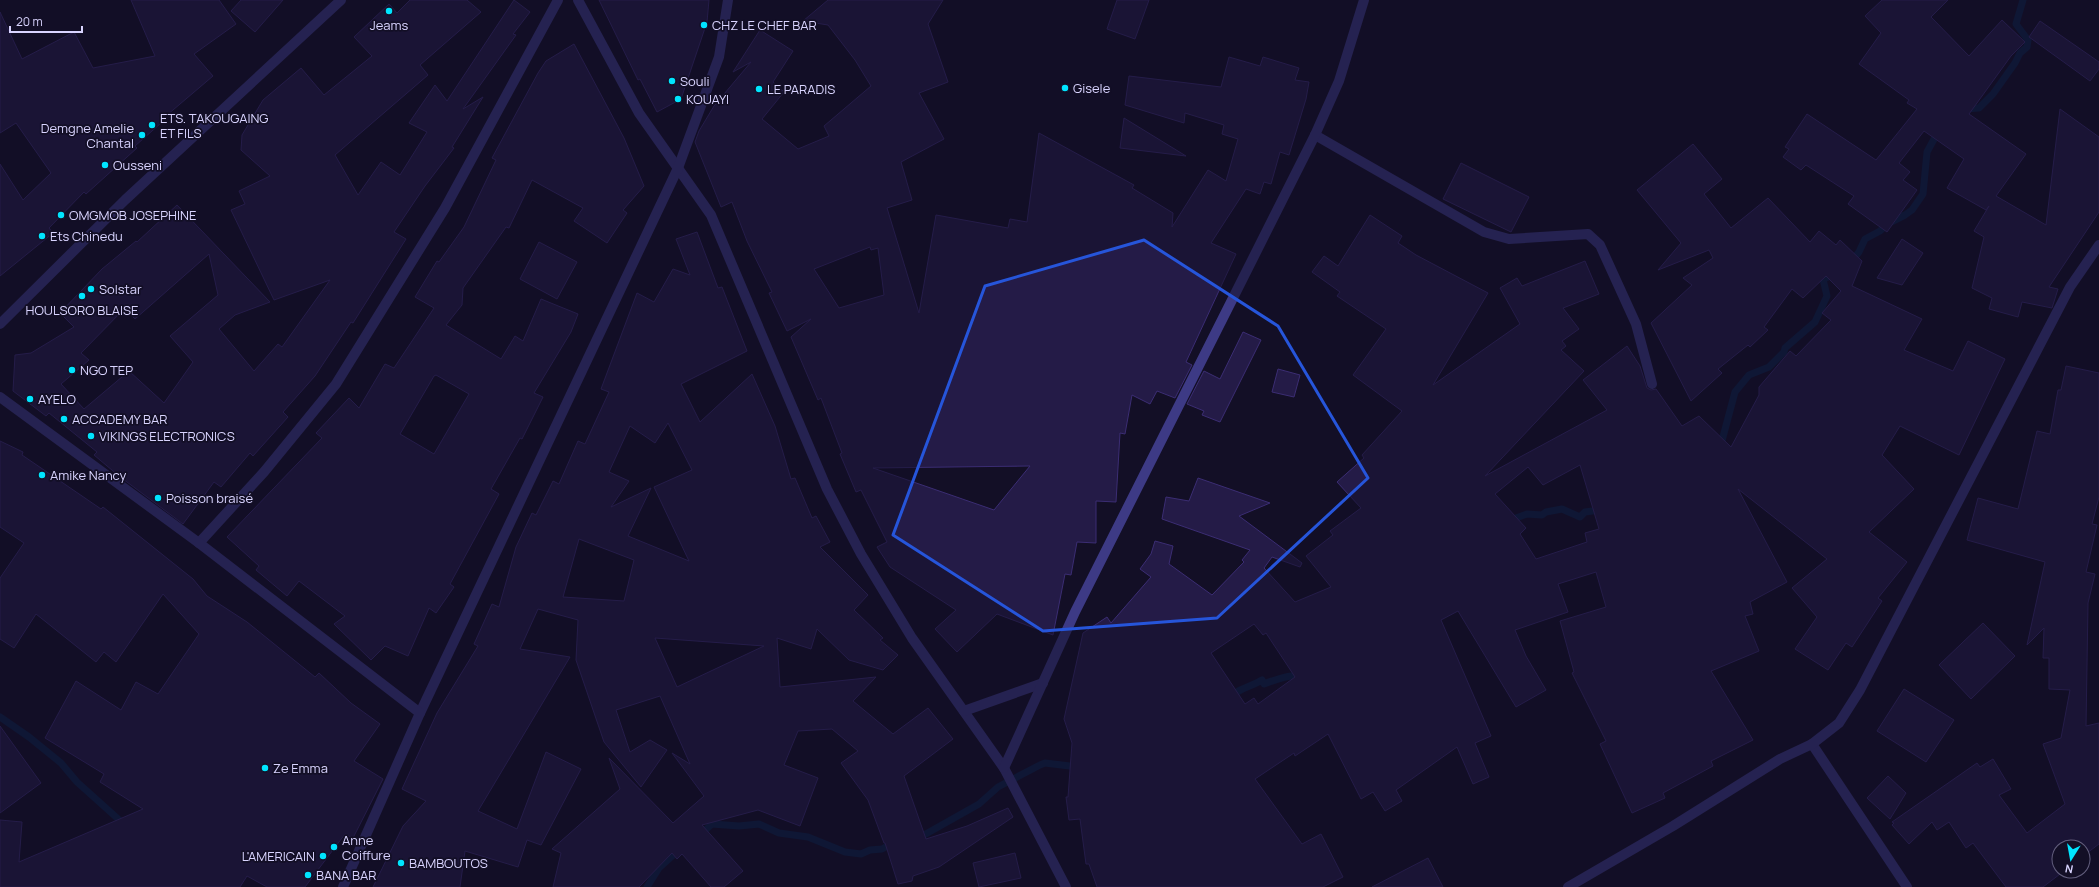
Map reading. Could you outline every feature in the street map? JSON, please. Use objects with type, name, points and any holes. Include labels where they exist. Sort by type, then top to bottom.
[{"type":"street","points":[[0,324],[125,200],[341,0]]},
{"type":"street","points":[[199,543],[264,472],[336,384],[445,208],[558,0]]},
{"type":"street","points":[[578,0],[639,113],[711,215],[827,489],[854,541],[912,638],[1006,772],[1066,887]]},
{"type":"street","points":[[343,887],[420,713],[678,168],[719,57],[728,0]]},
{"type":"street","points":[[1006,772],[1043,683],[1075,612],[1315,136],[1339,81],[1364,0]]},
{"type":"street","points":[[1315,136],[1484,232],[1509,239],[1588,234],[1600,245],[1636,324],[1652,384]]},
{"type":"street","points":[[1568,887],[1673,826],[1780,759],[1812,744],[1839,723],[1860,690],[2070,287],[2099,245]]},
{"type":"street","points":[[0,398],[199,543],[420,713]]},
{"type":"street","points":[[964,711],[1043,683]]},
{"type":"street","points":[[1812,744],[1907,887]]},
{"type":"highlighted area","points":[[1144,240],[1278,326],[1368,478],[1217,618],[1043,631],[893,535],[985,286]]},
{"type":"building","points":[[131,0],[219,0],[236,24],[194,54],[213,76],[160,121],[161,123],[135,146],[137,148],[86,194],[84,192],[49,228],[53,233],[0,276],[0,164],[23,200],[51,173],[16,123],[0,133],[0,12],[22,59],[74,32],[93,68],[155,56]]},
{"type":"building","points":[[241,0],[283,0],[255,32],[231,11]]},
{"type":"building","points":[[410,0],[467,0],[481,12],[420,65],[428,75],[335,155],[358,195],[381,162],[400,175],[427,132],[409,123],[435,85],[447,101],[514,0],[530,12],[513,34],[516,35],[463,109],[483,97],[452,147],[454,148],[425,186],[394,232],[406,239],[353,323],[351,322],[315,376],[283,412],[288,417],[253,456],[250,453],[221,487],[214,482],[183,524],[119,476],[94,455],[97,452],[49,413],[46,416],[13,391],[15,355],[31,353],[74,327],[60,313],[102,269],[136,241],[137,242],[177,205],[270,302],[235,315],[219,329],[254,371],[278,344],[282,347],[330,280],[274,300],[231,210],[245,204],[239,191],[270,176],[241,150],[242,135],[263,100],[301,68],[324,95],[372,56],[354,37],[389,4],[397,13]],"holes":[[[209,254],[218,295],[170,336],[193,362],[164,403],[129,371],[84,409],[61,384],[89,360],[81,353],[125,308],[135,319]]]},
{"type":"building","points":[[599,0],[709,0],[707,22],[681,99],[657,112],[640,79],[638,80]]},
{"type":"building","points":[[828,0],[943,0],[928,24],[948,82],[919,93],[944,139],[901,162],[912,200],[887,208],[919,313],[936,215],[1008,228],[1010,219],[1027,222],[1039,133],[1134,185],[1132,188],[1173,213],[1172,227],[1208,170],[1226,181],[1238,139],[1222,134],[1224,125],[1185,113],[1184,123],[1125,105],[1129,76],[1221,87],[1229,57],[1260,66],[1263,57],[1299,68],[1295,80],[1309,82],[1306,99],[1289,155],[1280,152],[1271,184],[1264,182],[1260,194],[1246,189],[1211,243],[1236,254],[1186,362],[1192,365],[1175,398],[1157,391],[1150,404],[1132,395],[1125,434],[1120,433],[1116,502],[1096,501],[1096,543],[1077,542],[1071,575],[1065,574],[1053,635],[997,614],[957,652],[935,629],[956,610],[890,567],[877,547],[887,542],[861,490],[856,492],[840,454],[842,453],[821,398],[818,400],[791,337],[811,319],[787,331],[769,293],[772,292],[747,241],[732,202],[721,207],[695,142],[699,131],[714,106],[751,62],[733,72],[760,30],[793,51],[773,82],[784,92],[762,119],[798,149],[829,136],[824,126],[871,86],[855,60],[828,25],[803,21]],"holes":[[[870,247],[871,250],[878,248],[884,295],[839,308],[814,269]],[[1030,466],[994,510],[873,468]]]},
{"type":"building","points":[[1117,0],[1149,0],[1135,39],[1107,29]]},
{"type":"building","points":[[1882,0],[1948,0],[1931,17],[1969,56],[2002,20],[2025,42],[2011,56],[1969,114],[2026,154],[1996,196],[2046,225],[2060,109],[2099,137],[2099,212],[2049,287],[2058,289],[2052,308],[2022,302],[2018,317],[1989,309],[1992,298],[1972,288],[1984,237],[1974,231],[1989,206],[1986,210],[1947,188],[1964,159],[1924,131],[1899,163],[1910,172],[1903,180],[1917,190],[1887,232],[1848,204],[1854,196],[1806,165],[1801,170],[1783,157],[1789,149],[1785,147],[1807,114],[1876,160],[1917,109],[1907,103],[1909,100],[1859,64],[1881,33],[1865,16]]},
{"type":"building","points":[[2040,21],[2099,62],[2099,69],[2090,81],[2029,37]]},
{"type":"building","points":[[574,44],[624,138],[644,186],[623,210],[627,213],[607,243],[574,221],[583,208],[532,180],[509,228],[506,227],[463,288],[462,305],[446,325],[501,359],[515,336],[523,341],[541,299],[578,314],[571,332],[534,393],[543,397],[522,439],[520,438],[491,489],[499,494],[450,584],[454,587],[436,613],[429,608],[408,656],[385,646],[371,660],[334,624],[345,616],[299,581],[287,596],[256,570],[259,566],[227,537],[322,438],[316,433],[349,398],[359,408],[385,364],[394,368],[434,308],[415,297],[437,261],[439,262],[464,227],[496,160],[492,158],[546,61]],"holes":[[[436,375],[469,394],[434,454],[400,434],[434,376]]]},
{"type":"building","points":[[1124,118],[1186,156],[1120,148]]},
{"type":"building","points":[[1693,144],[1722,179],[1704,194],[1731,228],[1768,198],[1810,242],[1819,231],[1836,245],[1840,240],[1862,261],[1852,286],[1922,319],[1904,350],[1953,371],[1968,341],[2005,359],[1959,455],[1900,426],[1882,455],[1914,489],[1869,532],[1907,562],[1878,598],[1882,601],[1852,647],[1846,643],[1828,670],[1795,649],[1817,617],[1792,588],[1827,559],[1738,489],[1787,582],[1750,602],[1753,614],[1745,616],[1759,651],[1711,671],[1753,740],[1711,761],[1713,766],[1663,793],[1665,798],[1632,813],[1600,744],[1606,741],[1572,673],[1574,672],[1560,621],[1606,607],[1596,572],[1558,584],[1568,612],[1515,630],[1526,656],[1546,690],[1516,707],[1458,611],[1441,620],[1491,736],[1475,743],[1489,777],[1473,784],[1457,747],[1396,790],[1402,801],[1385,811],[1373,792],[1361,799],[1328,734],[1295,756],[1294,753],[1255,779],[1302,844],[1321,834],[1343,877],[1323,887],[1097,887],[1089,864],[1086,864],[1080,819],[1069,820],[1066,797],[1068,797],[1072,743],[1064,719],[1083,633],[1107,617],[1111,623],[1151,577],[1140,569],[1151,554],[1155,541],[1173,546],[1169,564],[1212,595],[1244,562],[1242,560],[1250,550],[1162,519],[1166,497],[1189,501],[1198,478],[1270,503],[1239,516],[1302,563],[1300,567],[1272,557],[1264,568],[1295,602],[1331,587],[1306,556],[1333,535],[1330,531],[1361,508],[1337,482],[1364,458],[1362,455],[1402,411],[1353,375],[1386,329],[1337,296],[1340,292],[1312,272],[1324,256],[1338,266],[1370,215],[1402,236],[1398,243],[1416,255],[1488,293],[1433,385],[1520,324],[1500,288],[1517,278],[1522,286],[1585,261],[1599,294],[1563,308],[1579,329],[1562,341],[1566,346],[1561,350],[1584,371],[1485,476],[1607,410],[1583,380],[1627,346],[1640,366],[1647,388],[1651,390],[1656,389],[1682,426],[1699,416],[1731,447],[1759,395],[1759,387],[1790,351],[1796,356],[1831,320],[1822,313],[1841,291],[1826,276],[1803,298],[1792,289],[1764,327],[1768,330],[1750,347],[1748,345],[1718,369],[1722,373],[1691,401],[1651,323],[1692,285],[1683,278],[1713,258],[1709,250],[1658,270],[1681,243],[1637,190]],"holes":[[[1580,465],[1599,529],[1585,533],[1587,542],[1536,559],[1520,534],[1526,528],[1495,494],[1528,467],[1543,485]],[[1254,624],[1263,635],[1266,633],[1295,677],[1258,704],[1254,698],[1245,704],[1211,653]]]},
{"type":"building","points":[[1461,163],[1529,197],[1511,232],[1443,199]]},
{"type":"building","points":[[697,232],[718,288],[722,287],[747,351],[681,384],[700,422],[752,374],[775,426],[791,479],[795,478],[812,518],[816,516],[830,542],[820,547],[868,595],[854,610],[883,638],[880,640],[898,655],[883,670],[849,660],[817,629],[811,649],[777,638],[780,687],[876,677],[853,701],[893,734],[928,708],[953,739],[904,776],[926,839],[967,826],[1008,808],[1013,817],[939,867],[913,876],[912,881],[898,884],[885,843],[868,800],[841,763],[858,751],[832,729],[798,731],[784,765],[818,778],[800,826],[758,810],[702,825],[743,871],[724,887],[711,887],[682,854],[677,859],[672,853],[639,887],[553,887],[561,853],[552,849],[620,789],[609,758],[673,823],[704,796],[672,753],[690,764],[660,696],[616,710],[630,752],[650,740],[667,750],[641,787],[604,742],[576,660],[578,620],[538,609],[520,649],[570,657],[478,811],[517,829],[546,752],[581,769],[541,845],[527,840],[518,867],[465,851],[460,887],[373,887],[403,826],[426,801],[402,789],[437,713],[478,646],[474,644],[492,604],[499,607],[516,547],[532,513],[536,515],[553,481],[559,484],[578,441],[585,444],[609,392],[601,389],[637,293],[654,302],[673,269],[690,275],[676,239]],"holes":[[[668,423],[692,470],[654,487],[689,561],[628,536],[651,488],[611,507],[629,481],[609,472],[630,426],[655,443]],[[579,539],[634,560],[624,601],[563,597]],[[655,638],[764,646],[677,687]]]},
{"type":"building","points":[[1902,239],[1923,253],[1902,285],[1877,278]]},
{"type":"building","points":[[539,242],[577,262],[557,299],[520,279]]},
{"type":"building","points":[[1243,332],[1261,340],[1220,422],[1202,415],[1204,411],[1187,404],[1204,371],[1220,379]]},
{"type":"building","points":[[2066,366],[2099,373],[2099,497],[2092,524],[2097,525],[2086,572],[2095,574],[2088,603],[2086,726],[2099,723],[2099,844],[2091,850],[2091,839],[2051,839],[2051,879],[2054,879],[2043,887],[2006,887],[1973,843],[1966,848],[1949,822],[1937,830],[1932,822],[1909,844],[1892,825],[1894,823],[1892,822],[1977,763],[1980,767],[1993,759],[2011,789],[1999,795],[2027,833],[2065,804],[2043,744],[2061,738],[2070,690],[2049,689],[2049,658],[2043,658],[2044,628],[2027,645],[2045,562],[1967,540],[1978,498],[2018,509],[2037,431],[2050,434],[2058,390],[2061,390]]},
{"type":"building","points":[[1278,369],[1300,375],[1294,397],[1272,392]]},
{"type":"building","points":[[0,441],[23,452],[22,455],[101,509],[103,507],[193,579],[207,596],[247,622],[315,677],[319,673],[351,703],[380,724],[354,761],[383,779],[353,838],[345,834],[305,887],[267,887],[247,876],[240,887],[0,887],[0,820],[22,822],[19,862],[143,809],[100,782],[104,774],[45,738],[76,681],[121,710],[136,682],[158,694],[199,634],[163,594],[116,662],[104,652],[96,662],[36,614],[14,648],[0,639],[0,578],[24,543],[0,527]]},
{"type":"building","points":[[1983,623],[2015,656],[1971,699],[1939,665]]},
{"type":"building","points":[[1904,689],[1954,720],[1926,762],[1877,731]]},
{"type":"building","points":[[0,726],[41,783],[0,813]]},
{"type":"building","points":[[1888,776],[1906,793],[1890,819],[1867,798]]},
{"type":"building","points":[[1015,853],[1021,878],[979,887],[973,863]]},
{"type":"building","points":[[1428,858],[1443,887],[1372,887]]},
{"type":"waterway","points":[[1965,109],[1979,108],[1993,94],[2015,63],[2020,53],[2027,47],[2028,40],[2016,24],[2023,0]]},
{"type":"waterway","points":[[1851,262],[1859,252],[1865,239],[1880,231],[1887,224],[1912,210],[1923,194],[1927,152],[1939,130]]},
{"type":"waterway","points":[[1720,448],[1735,392],[1749,375],[1769,367],[1784,352],[1785,348],[1815,322],[1827,296],[1823,279],[1836,274]]},
{"type":"waterway","points":[[1509,523],[1516,518],[1527,514],[1542,515],[1546,512],[1562,509],[1580,517],[1585,512],[1600,510],[1600,507]]},
{"type":"waterway","points":[[1230,698],[1237,692],[1262,680],[1264,684],[1283,678],[1302,675]]},
{"type":"waterway","points":[[0,717],[29,737],[61,763],[77,782],[126,826]]},
{"type":"waterway","points":[[916,836],[924,835],[979,804],[998,787],[1040,765],[1045,763],[1078,767]]},
{"type":"waterway","points":[[699,836],[712,824],[739,826],[759,824],[779,833],[808,837],[845,852],[861,854],[870,850],[882,849],[893,843]]},
{"type":"waterway","points":[[647,887],[659,868],[681,848]]},
{"type":"place","name":"Jeams","points":[[389,11]]},
{"type":"place","name":"CHZ LE CHEF BAR","points":[[704,25]]},
{"type":"place","name":"Souli","points":[[672,81]]},
{"type":"place","name":"Gisele","points":[[1065,88]]},
{"type":"place","name":"LE PARADIS","points":[[759,89]]},
{"type":"place","name":"KOUAYI","points":[[678,99]]},
{"type":"place","name":"ETS. TAKOUGAING ET FILS","points":[[152,125]]},
{"type":"place","name":"Demgne Amelie Chantal","points":[[142,135]]},
{"type":"place","name":"Ousseni","points":[[105,165]]},
{"type":"place","name":"OMGMOB JOSEPHINE","points":[[61,215]]},
{"type":"place","name":"Ets Chinedu","points":[[42,236]]},
{"type":"place","name":"Solstar","points":[[91,289]]},
{"type":"place","name":"HOULSORO BLAISE","points":[[82,296]]},
{"type":"place","name":"NGO TEP","points":[[72,370]]},
{"type":"place","name":"AYELO","points":[[30,399]]},
{"type":"place","name":"ACCADEMY BAR","points":[[64,419]]},
{"type":"place","name":"VIKINGS ELECTRONICS","points":[[91,436]]},
{"type":"place","name":"Amike Nancy","points":[[42,475]]},
{"type":"place","name":"Poisson braisé","points":[[158,498]]},
{"type":"place","name":"Ze Emma","points":[[265,768]]},
{"type":"place","name":"Anne Coiffure","points":[[334,847]]},
{"type":"place","name":"L'AMERICAIN","points":[[323,856]]},
{"type":"place","name":"BAMBOUTOS","points":[[401,863]]},
{"type":"place","name":"BANA BAR","points":[[308,875]]}]
